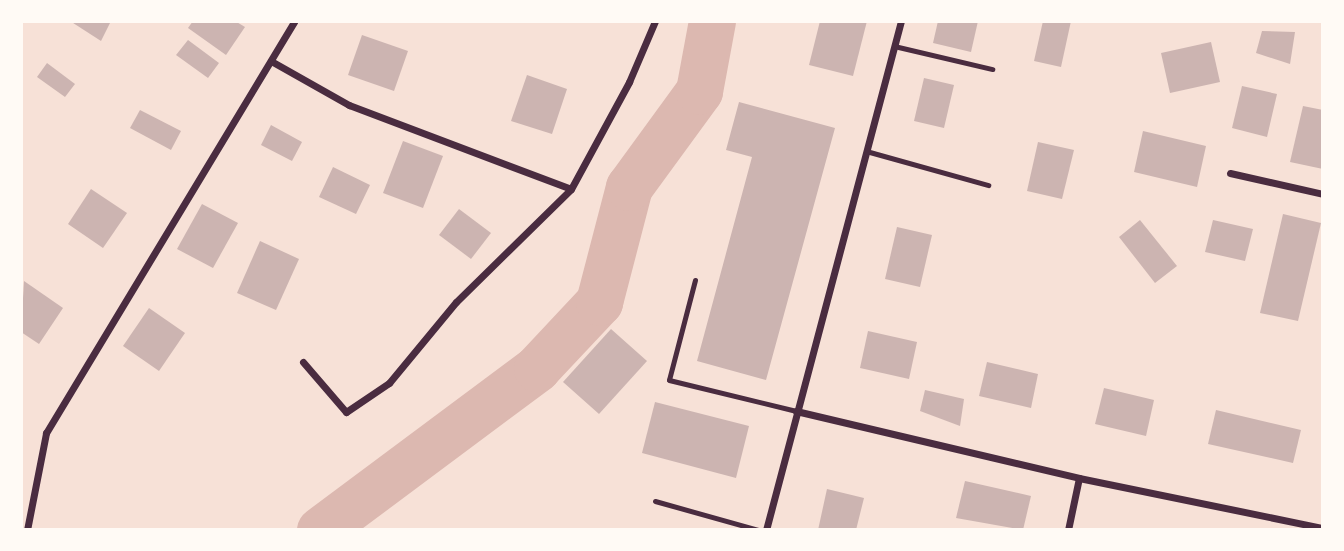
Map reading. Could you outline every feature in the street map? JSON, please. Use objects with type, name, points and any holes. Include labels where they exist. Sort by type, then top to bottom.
[{"type":"street","points":[[27,530],[46,433],[295,21]]},
{"type":"street","points":[[303,362],[346,412],[389,383],[456,302],[571,189],[629,82],[655,21]]},
{"type":"street","points":[[766,530],[901,21]]},
{"type":"street","points":[[271,61],[349,105],[571,189]]},
{"type":"street","points":[[1230,173],[1323,194]]},
{"type":"street","points":[[796,411],[1079,478],[1323,528]]},
{"type":"street","points":[[1068,530],[1079,478]]},
{"type":"lane","points":[[894,46],[992,69]]},
{"type":"lane","points":[[866,151],[988,185]]},
{"type":"lane","points":[[695,280],[669,380],[796,411]]},
{"type":"lane","points":[[655,501],[758,530]]},
{"type":"building","points":[[70,21],[111,21],[101,41]]},
{"type":"building","points":[[193,21],[235,21],[245,27],[226,55],[188,28]]},
{"type":"building","points":[[820,21],[867,21],[853,76],[809,65]]},
{"type":"building","points":[[938,21],[978,21],[971,52],[933,43]]},
{"type":"building","points":[[1043,21],[1071,21],[1061,67],[1034,61]]},
{"type":"building","points":[[1262,31],[1295,32],[1290,64],[1256,53]]},
{"type":"building","points":[[362,35],[408,51],[394,91],[348,75]]},
{"type":"building","points":[[188,40],[219,63],[208,78],[176,55]]},
{"type":"building","points":[[1211,42],[1220,82],[1170,93],[1161,53]]},
{"type":"building","points":[[47,63],[75,84],[65,97],[37,77]]},
{"type":"building","points":[[527,75],[567,89],[552,134],[511,121]]},
{"type":"building","points":[[924,78],[954,85],[944,128],[914,121]]},
{"type":"building","points":[[1242,86],[1277,94],[1267,137],[1232,128]]},
{"type":"building","points":[[739,102],[835,128],[766,380],[697,361],[752,157],[726,150]]},
{"type":"building","points":[[1303,106],[1323,110],[1323,169],[1290,162]]},
{"type":"building","points":[[140,110],[181,131],[171,150],[130,128]]},
{"type":"building","points":[[271,125],[302,142],[292,161],[261,145]]},
{"type":"building","points":[[1143,131],[1206,146],[1197,187],[1134,172]]},
{"type":"building","points":[[403,141],[443,156],[423,208],[383,193]]},
{"type":"building","points":[[1038,142],[1074,150],[1062,199],[1027,191]]},
{"type":"building","points":[[333,167],[370,185],[356,214],[319,197]]},
{"type":"building","points":[[91,189],[127,213],[103,248],[68,224]]},
{"type":"building","points":[[202,204],[238,223],[213,268],[177,249]]},
{"type":"building","points":[[459,209],[491,233],[471,259],[439,235]]},
{"type":"building","points":[[1283,214],[1321,223],[1298,321],[1260,313]]},
{"type":"building","points":[[1140,220],[1177,266],[1155,283],[1119,237]]},
{"type":"building","points":[[1213,220],[1253,229],[1245,261],[1205,252]]},
{"type":"building","points":[[897,227],[932,235],[920,287],[885,279]]},
{"type":"building","points":[[260,241],[299,259],[276,310],[237,293]]},
{"type":"building","points":[[24,281],[63,308],[39,344],[21,332]]},
{"type":"building","points":[[149,308],[185,333],[159,371],[123,346]]},
{"type":"building","points":[[611,329],[647,361],[599,414],[563,382]]},
{"type":"building","points":[[868,331],[917,342],[909,379],[860,368]]},
{"type":"building","points":[[987,362],[1038,374],[1031,408],[979,396]]},
{"type":"building","points":[[1104,388],[1154,400],[1146,436],[1095,424]]},
{"type":"building","points":[[925,390],[964,399],[960,426],[920,411]]},
{"type":"building","points":[[655,402],[749,426],[736,478],[642,453]]},
{"type":"building","points":[[1216,410],[1301,430],[1293,463],[1208,444]]},
{"type":"building","points":[[965,481],[1031,496],[1023,530],[956,518]]},
{"type":"building","points":[[827,489],[864,498],[856,530],[818,530]]},
{"type":"waterway","points":[[320,530],[537,368],[599,302],[629,187],[699,91],[712,21]]}]
